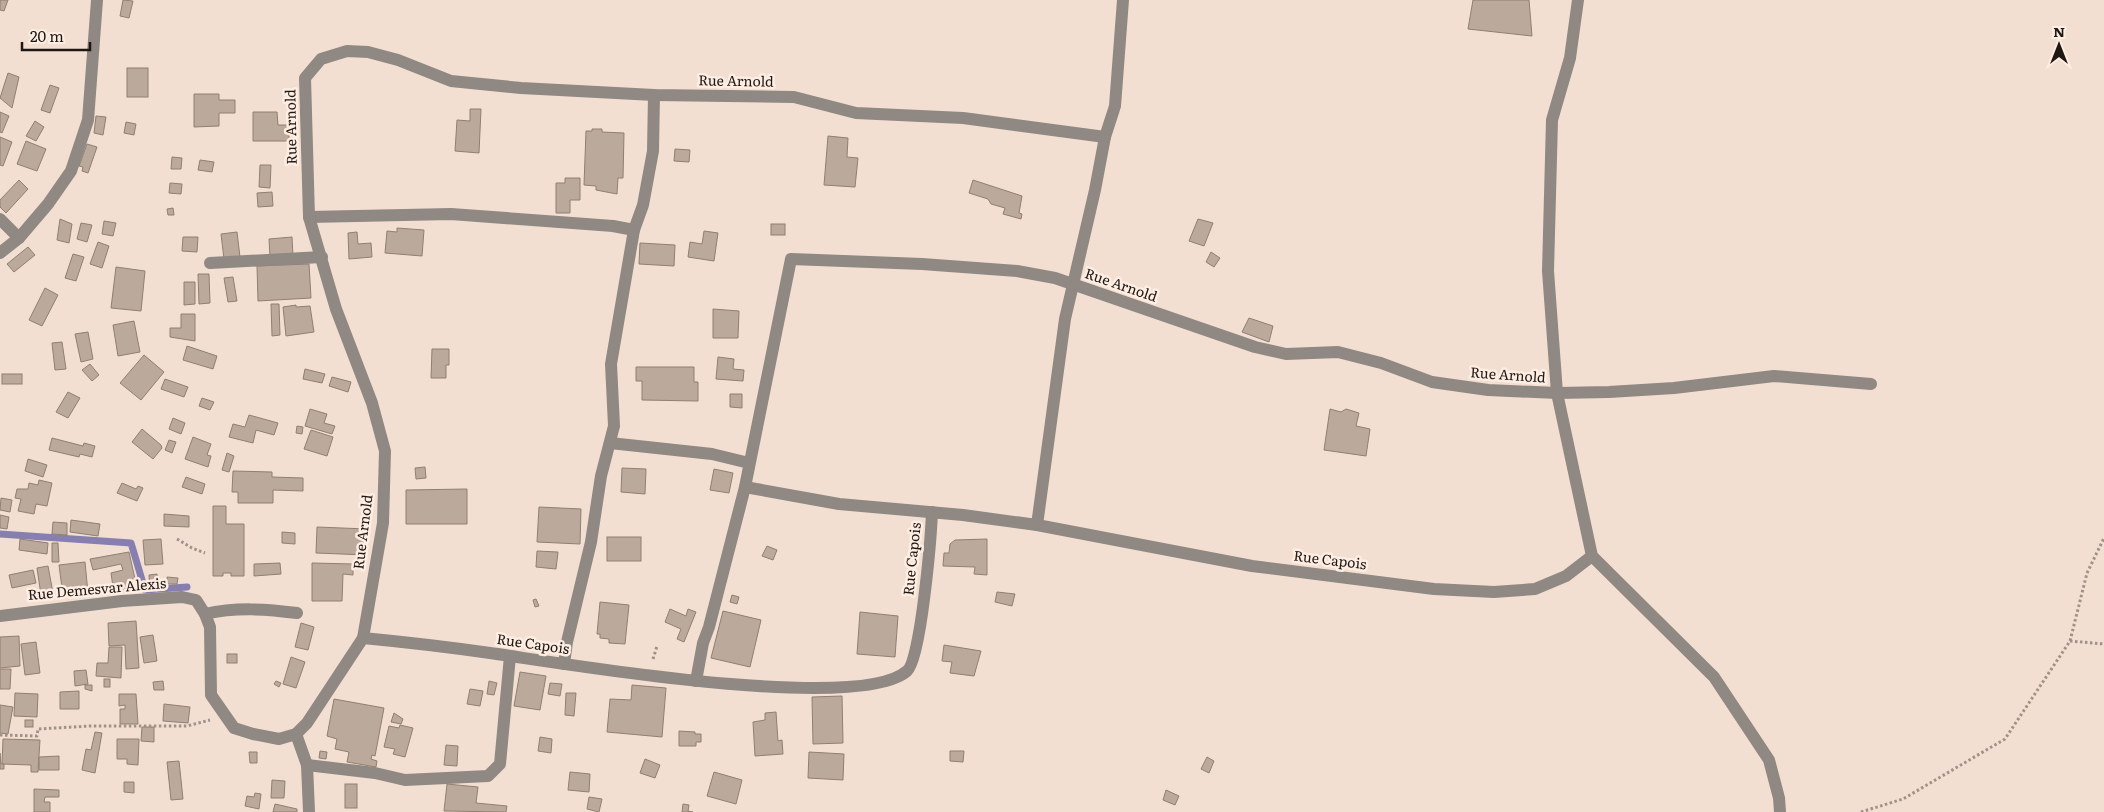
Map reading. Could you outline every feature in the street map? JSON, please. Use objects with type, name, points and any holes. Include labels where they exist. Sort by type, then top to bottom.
[{"type":"street","points":[[0,253],[19,238],[48,204],[71,171],[88,120],[97,0]]},
{"type":"street","points":[[1105,137],[1115,106],[1123,0]]},
{"type":"street","points":[[1578,0],[1570,58],[1552,120],[1548,271],[1557,393],[1592,556],[1714,678],[1769,760],[1779,798],[1780,812]]},
{"type":"street","name":"Rue Arnold","points":[[296,734],[307,723],[363,638],[383,523],[385,451],[372,403],[336,308],[309,217],[306,78],[321,59],[347,51],[368,52],[398,60],[450,81],[521,88],[654,95],[794,97],[856,113],[963,118],[1105,137],[1095,190],[1072,284],[1255,347],[1286,354],[1338,352],[1381,363],[1432,382],[1488,390],[1557,393],[1674,388],[1774,376],[1871,384]]},
{"type":"street","points":[[564,664],[567,642],[591,542],[601,476],[614,426],[611,364],[634,230],[644,205],[653,151],[654,95]]},
{"type":"street","points":[[309,217],[450,214],[613,226],[634,230]]},
{"type":"street","points":[[0,219],[19,238]]},
{"type":"street","points":[[210,263],[322,257]]},
{"type":"street","points":[[696,681],[703,643],[709,627],[745,487],[791,258],[922,264],[1017,271],[1055,278],[1072,284],[1064,319],[1037,525]]},
{"type":"street","points":[[610,443],[712,454],[749,463]]},
{"type":"street","points":[[745,487],[839,504],[932,512]]},
{"type":"street","name":"Rue Capois","points":[[363,638],[696,681],[780,688],[858,686],[891,681],[909,670],[916,652],[930,545],[932,512],[1037,525],[1252,566],[1434,589],[1484,592],[1535,589],[1566,576],[1592,556]]},
{"type":"street","name":"Rue Demesvar Alexis","points":[[0,616],[122,601],[182,597],[196,600],[206,614]]},
{"type":"street","points":[[297,613],[268,610],[224,610],[206,614],[210,627],[211,695],[234,728],[253,734],[279,738],[296,734],[306,765],[309,812]]},
{"type":"street","points":[[306,765],[375,773],[405,780],[488,776],[500,764],[510,656]]},
{"type":"path","points":[[1862,812],[1903,799],[2005,738],[2070,641],[2087,573],[2104,538]]},
{"type":"path","points":[[177,539],[205,553]]},
{"type":"path","points":[[2070,641],[2104,644]]},
{"type":"path","points":[[655,650],[657,646]]},
{"type":"path","points":[[0,735],[37,736],[38,729],[90,726],[187,726],[227,716]]},
{"type":"building","points":[[0,0],[8,0],[4,11],[0,10]]},
{"type":"building","points":[[123,0],[133,1],[129,18],[120,16]]},
{"type":"building","points":[[1473,0],[1529,0],[1532,36],[1468,29]]},
{"type":"building","points":[[127,68],[148,68],[148,97],[127,97]]},
{"type":"building","points":[[8,73],[19,77],[12,108],[0,98]]},
{"type":"building","points":[[50,85],[59,88],[50,113],[41,110]]},
{"type":"building","points":[[194,94],[219,94],[219,100],[235,100],[235,113],[219,113],[219,126],[194,127]]},
{"type":"building","points":[[470,109],[481,109],[479,153],[455,151],[457,120],[470,121]]},
{"type":"building","points":[[0,112],[9,116],[2,133],[0,132]]},
{"type":"building","points":[[253,112],[277,112],[278,125],[289,125],[289,141],[253,141]]},
{"type":"building","points":[[96,116],[106,117],[103,135],[94,133]]},
{"type":"building","points":[[35,121],[44,127],[36,141],[26,136]]},
{"type":"building","points":[[126,122],[136,124],[134,135],[124,133]]},
{"type":"building","points":[[592,129],[602,129],[602,132],[624,133],[623,178],[618,178],[617,194],[596,190],[596,186],[584,185],[586,131],[592,131]]},
{"type":"building","points":[[828,136],[848,138],[847,157],[858,158],[855,187],[824,185]]},
{"type":"building","points":[[0,137],[12,142],[3,166],[0,165]]},
{"type":"building","points":[[26,141],[46,149],[37,171],[17,164]]},
{"type":"building","points":[[87,144],[97,147],[88,173],[82,171],[83,167],[79,166]]},
{"type":"building","points":[[675,149],[690,150],[689,162],[674,161]]},
{"type":"building","points":[[172,157],[182,158],[181,169],[171,169]]},
{"type":"building","points":[[200,160],[214,162],[212,172],[198,170]]},
{"type":"building","points":[[260,165],[271,165],[270,188],[259,187]]},
{"type":"building","points":[[565,178],[580,178],[580,200],[570,200],[570,213],[556,213],[556,183],[565,183]]},
{"type":"building","points":[[19,180],[28,189],[6,213],[0,207],[0,200]]},
{"type":"building","points":[[973,180],[1022,196],[1019,213],[1022,214],[1021,219],[1003,214],[1005,208],[991,204],[988,199],[969,193]]},
{"type":"building","points":[[170,183],[182,184],[181,194],[169,193]]},
{"type":"building","points":[[272,192],[273,206],[258,207],[257,193]]},
{"type":"building","points":[[173,208],[174,215],[168,215],[167,209]]},
{"type":"building","points":[[60,219],[72,224],[69,243],[57,240]]},
{"type":"building","points":[[1198,219],[1213,223],[1204,246],[1189,241]]},
{"type":"building","points":[[104,221],[116,223],[113,236],[102,234]]},
{"type":"building","points":[[81,223],[92,225],[87,242],[77,239]]},
{"type":"building","points":[[771,224],[785,224],[785,235],[771,235]]},
{"type":"building","points":[[397,228],[424,230],[422,256],[385,253],[387,231],[397,232]]},
{"type":"building","points":[[704,231],[718,233],[714,261],[688,257],[690,242],[702,244]]},
{"type":"building","points":[[237,232],[240,257],[224,259],[221,234]]},
{"type":"building","points":[[357,232],[358,244],[371,243],[372,257],[349,259],[348,233]]},
{"type":"building","points":[[183,237],[198,237],[197,252],[182,251]]},
{"type":"building","points":[[292,237],[293,256],[270,257],[269,239]]},
{"type":"building","points":[[98,242],[109,246],[102,268],[90,264]]},
{"type":"building","points":[[640,243],[675,245],[674,266],[639,264]]},
{"type":"building","points":[[28,247],[35,255],[14,272],[7,264]]},
{"type":"building","points":[[1211,252],[1220,258],[1214,267],[1206,262]]},
{"type":"building","points":[[73,254],[84,257],[76,281],[65,278]]},
{"type":"building","points":[[309,264],[311,298],[258,301],[257,266]]},
{"type":"building","points":[[116,267],[145,271],[141,311],[111,308]]},
{"type":"building","points":[[198,274],[209,274],[210,303],[199,304]]},
{"type":"building","points":[[233,277],[237,301],[228,302],[224,278]]},
{"type":"building","points":[[184,282],[195,282],[195,304],[184,305]]},
{"type":"building","points":[[45,288],[58,295],[42,326],[29,320]]},
{"type":"building","points":[[271,304],[279,304],[280,335],[272,336]]},
{"type":"building","points":[[296,305],[296,307],[310,306],[314,332],[286,336],[283,307]]},
{"type":"building","points":[[713,309],[739,311],[738,338],[713,338]]},
{"type":"building","points":[[181,314],[195,314],[195,341],[170,337],[170,328],[181,328]]},
{"type":"building","points":[[1249,318],[1273,326],[1269,342],[1242,332]]},
{"type":"building","points":[[134,321],[140,352],[118,356],[113,325]]},
{"type":"building","points":[[88,332],[93,359],[81,362],[75,334]]},
{"type":"building","points":[[62,342],[66,369],[55,370],[52,343]]},
{"type":"building","points":[[187,346],[217,356],[213,369],[183,360]]},
{"type":"building","points":[[432,349],[449,349],[449,365],[446,365],[446,378],[431,378]]},
{"type":"building","points":[[144,355],[164,372],[141,400],[120,383]]},
{"type":"building","points":[[718,357],[734,359],[733,369],[744,370],[743,381],[716,379]]},
{"type":"building","points":[[90,364],[99,375],[92,381],[82,370]]},
{"type":"building","points":[[636,367],[694,367],[694,382],[698,382],[698,401],[642,400],[642,381],[636,381]]},
{"type":"building","points":[[305,369],[325,374],[322,383],[303,379]]},
{"type":"building","points":[[2,374],[22,374],[22,384],[2,384]]},
{"type":"building","points":[[332,377],[351,382],[348,392],[329,386]]},
{"type":"building","points":[[165,379],[188,387],[184,397],[161,389]]},
{"type":"building","points":[[68,392],[80,398],[68,418],[56,412]]},
{"type":"building","points":[[730,394],[742,394],[742,408],[730,407]]},
{"type":"building","points":[[202,398],[214,402],[210,410],[199,406]]},
{"type":"building","points":[[310,409],[327,414],[324,423],[335,426],[332,434],[305,426]]},
{"type":"building","points":[[1330,409],[1341,412],[1346,409],[1359,413],[1356,426],[1370,429],[1366,456],[1324,450]]},
{"type":"building","points":[[249,415],[278,423],[274,435],[256,430],[253,443],[229,437],[233,424],[245,427]]},
{"type":"building","points":[[173,418],[185,423],[181,434],[169,429]]},
{"type":"building","points":[[297,426],[303,427],[302,434],[296,433]]},
{"type":"building","points":[[142,429],[161,445],[162,448],[153,459],[132,442]]},
{"type":"building","points":[[311,430],[333,437],[327,456],[304,449]]},
{"type":"building","points":[[193,437],[211,444],[207,455],[211,456],[208,467],[185,459]]},
{"type":"building","points":[[52,438],[83,446],[84,443],[95,446],[92,457],[80,454],[79,457],[49,450]]},
{"type":"building","points":[[169,440],[176,442],[172,453],[165,450]]},
{"type":"building","points":[[227,453],[234,456],[229,472],[222,470]]},
{"type":"building","points":[[28,459],[47,465],[43,477],[25,471]]},
{"type":"building","points":[[425,467],[426,478],[416,479],[415,468]]},
{"type":"building","points":[[622,468],[646,469],[645,494],[621,492]]},
{"type":"building","points":[[714,469],[733,473],[729,493],[710,490]]},
{"type":"building","points":[[233,471],[272,472],[272,477],[303,478],[303,491],[273,490],[273,503],[238,503],[238,492],[232,492]]},
{"type":"building","points":[[186,477],[205,484],[202,494],[182,487]]},
{"type":"building","points":[[39,480],[52,483],[47,506],[36,504],[34,514],[18,511],[21,499],[15,498],[17,489],[28,489],[29,483],[38,485]]},
{"type":"building","points":[[122,483],[136,489],[138,486],[143,488],[137,501],[117,493]]},
{"type":"building","points":[[467,489],[467,524],[406,524],[406,490]]},
{"type":"building","points":[[1,498],[12,500],[10,512],[0,510]]},
{"type":"building","points":[[213,506],[226,506],[226,524],[244,524],[244,576],[231,576],[231,573],[223,573],[223,576],[213,576]]},
{"type":"building","points":[[539,507],[581,509],[580,544],[537,542]]},
{"type":"building","points":[[164,514],[189,516],[189,527],[164,526]]},
{"type":"building","points":[[0,515],[9,517],[7,529],[0,528]]},
{"type":"building","points":[[71,520],[100,524],[98,536],[70,532]]},
{"type":"building","points":[[53,522],[67,523],[67,535],[52,534]]},
{"type":"building","points":[[317,527],[367,529],[366,555],[316,553]]},
{"type":"building","points":[[282,532],[295,533],[295,544],[282,543]]},
{"type":"building","points":[[607,537],[641,537],[641,561],[607,561]]},
{"type":"building","points":[[20,539],[48,543],[47,554],[19,550]]},
{"type":"building","points":[[161,539],[163,564],[145,565],[143,540]]},
{"type":"building","points":[[987,539],[987,575],[974,574],[975,567],[943,566],[944,553],[949,553],[950,544],[955,540]]},
{"type":"building","points":[[52,543],[58,543],[59,562],[52,562]]},
{"type":"building","points":[[767,546],[777,550],[773,560],[762,556]]},
{"type":"building","points":[[537,551],[558,552],[556,569],[536,567]]},
{"type":"building","points":[[129,552],[135,579],[132,579],[134,590],[114,594],[111,573],[123,570],[121,564],[93,570],[90,559]]},
{"type":"building","points":[[85,562],[88,593],[63,596],[59,565]]},
{"type":"building","points":[[280,563],[281,574],[254,576],[254,564]]},
{"type":"building","points":[[312,563],[353,564],[353,575],[343,574],[342,601],[312,601]]},
{"type":"building","points":[[48,566],[53,593],[41,595],[37,568]]},
{"type":"building","points":[[33,570],[36,583],[12,588],[9,575]]},
{"type":"building","points":[[157,574],[158,587],[150,588],[149,575]]},
{"type":"building","points":[[167,577],[178,578],[177,584],[167,584]]},
{"type":"building","points":[[97,587],[98,594],[92,595],[91,588]]},
{"type":"building","points":[[997,592],[1015,594],[1012,606],[995,602]]},
{"type":"building","points":[[732,595],[739,597],[737,604],[730,602]]},
{"type":"building","points":[[536,599],[539,606],[535,607],[533,600]]},
{"type":"building","points":[[600,602],[629,605],[625,644],[609,643],[609,639],[600,638],[600,634],[597,634]]},
{"type":"building","points":[[670,609],[686,616],[688,609],[696,612],[684,642],[677,639],[681,629],[665,622]]},
{"type":"building","points":[[723,611],[761,620],[750,667],[711,658]]},
{"type":"building","points":[[860,612],[898,616],[895,657],[857,654]]},
{"type":"building","points":[[136,621],[139,668],[126,669],[125,645],[109,646],[108,623]]},
{"type":"building","points":[[301,623],[314,627],[308,650],[295,647]]},
{"type":"building","points":[[153,635],[157,661],[144,663],[140,637]]},
{"type":"building","points":[[19,636],[20,666],[0,668],[0,637]]},
{"type":"building","points":[[36,642],[40,673],[25,675],[21,644]]},
{"type":"building","points":[[944,645],[981,651],[974,676],[950,673],[952,662],[942,661]]},
{"type":"building","points":[[109,647],[122,647],[121,678],[96,676],[97,663],[108,663]]},
{"type":"building","points":[[227,654],[237,654],[237,663],[227,663]]},
{"type":"building","points":[[291,657],[305,662],[296,688],[283,684]]},
{"type":"building","points":[[0,669],[11,669],[10,689],[0,689]]},
{"type":"building","points":[[86,670],[88,684],[75,686],[74,671]]},
{"type":"building","points":[[520,672],[546,676],[540,710],[514,706]]},
{"type":"building","points":[[104,679],[110,679],[110,687],[104,687]]},
{"type":"building","points":[[163,681],[164,690],[154,690],[153,682]]},
{"type":"building","points":[[276,681],[281,683],[279,687],[274,684]]},
{"type":"building","points":[[489,681],[497,683],[494,695],[487,694]]},
{"type":"building","points":[[550,683],[562,684],[560,696],[548,694]]},
{"type":"building","points":[[85,685],[92,685],[92,691],[85,689]]},
{"type":"building","points":[[632,685],[666,688],[662,737],[607,732],[610,699],[631,700]]},
{"type":"building","points":[[470,689],[483,691],[480,706],[467,704]]},
{"type":"building","points":[[79,691],[79,709],[60,709],[60,692]]},
{"type":"building","points":[[15,693],[38,694],[37,717],[14,716]]},
{"type":"building","points":[[566,693],[576,693],[574,716],[565,715]]},
{"type":"building","points":[[119,694],[136,694],[138,724],[120,724],[120,709],[125,709],[125,705],[119,706]]},
{"type":"building","points":[[842,696],[843,743],[813,744],[812,697]]},
{"type":"building","points":[[334,699],[384,708],[375,756],[372,755],[371,759],[377,761],[376,767],[347,762],[349,752],[335,749],[337,739],[327,736]]},
{"type":"building","points":[[164,704],[190,707],[188,723],[163,721]]},
{"type":"building","points":[[0,705],[13,707],[8,734],[0,733]]},
{"type":"building","points":[[776,712],[778,741],[782,740],[783,754],[755,756],[753,722],[765,720],[765,713]]},
{"type":"building","points":[[394,713],[403,719],[401,724],[391,722]]},
{"type":"building","points":[[25,720],[33,720],[33,727],[25,727]]},
{"type":"building","points":[[400,725],[413,728],[405,757],[393,754],[395,749],[384,747],[389,726],[399,728]]},
{"type":"building","points":[[142,727],[154,727],[154,742],[141,741]]},
{"type":"building","points":[[679,731],[701,734],[701,742],[696,742],[696,746],[679,746]]},
{"type":"building","points":[[95,732],[102,733],[95,773],[82,770],[86,749],[91,750]]},
{"type":"building","points":[[540,737],[552,739],[551,753],[538,751]]},
{"type":"building","points":[[3,739],[40,740],[38,772],[31,772],[31,765],[2,764]]},
{"type":"building","points":[[117,739],[139,739],[138,765],[127,764],[127,759],[117,759]]},
{"type":"building","points":[[446,745],[458,746],[457,766],[444,765]]},
{"type":"building","points":[[320,751],[327,752],[326,759],[319,758]]},
{"type":"building","points":[[950,751],[964,751],[963,762],[950,761]]},
{"type":"building","points":[[249,752],[257,752],[257,763],[250,763]]},
{"type":"building","points":[[809,752],[844,754],[843,780],[808,778]]},
{"type":"building","points":[[0,753],[1,764],[4,764],[4,769],[0,769]]},
{"type":"building","points":[[59,756],[59,770],[39,770],[39,757]]},
{"type":"building","points":[[1207,757],[1214,761],[1209,773],[1201,769]]},
{"type":"building","points":[[645,759],[660,765],[655,778],[640,773]]},
{"type":"building","points":[[179,761],[183,799],[171,800],[167,762]]},
{"type":"building","points":[[570,772],[590,774],[589,792],[568,790]]},
{"type":"building","points":[[714,772],[742,780],[736,804],[707,796]]},
{"type":"building","points":[[272,780],[285,781],[284,798],[271,798]]},
{"type":"building","points":[[124,782],[134,782],[134,793],[124,792]]},
{"type":"building","points":[[345,784],[357,784],[357,808],[345,808]]},
{"type":"building","points":[[447,784],[478,787],[476,803],[507,806],[506,812],[444,811]]},
{"type":"building","points":[[34,789],[59,790],[59,797],[45,797],[44,802],[50,802],[50,812],[34,812]]},
{"type":"building","points":[[1166,790],[1179,796],[1175,805],[1163,800]]},
{"type":"building","points":[[255,793],[261,794],[259,809],[245,806],[247,796],[254,797]]},
{"type":"building","points":[[589,797],[602,799],[599,812],[587,809]]},
{"type":"building","points":[[275,804],[297,809],[297,812],[273,812]]},
{"type":"building","points":[[683,804],[689,805],[688,811],[693,812],[682,812]]},
{"type":"waterway","points":[[0,534],[131,543],[145,590],[187,587]]}]
